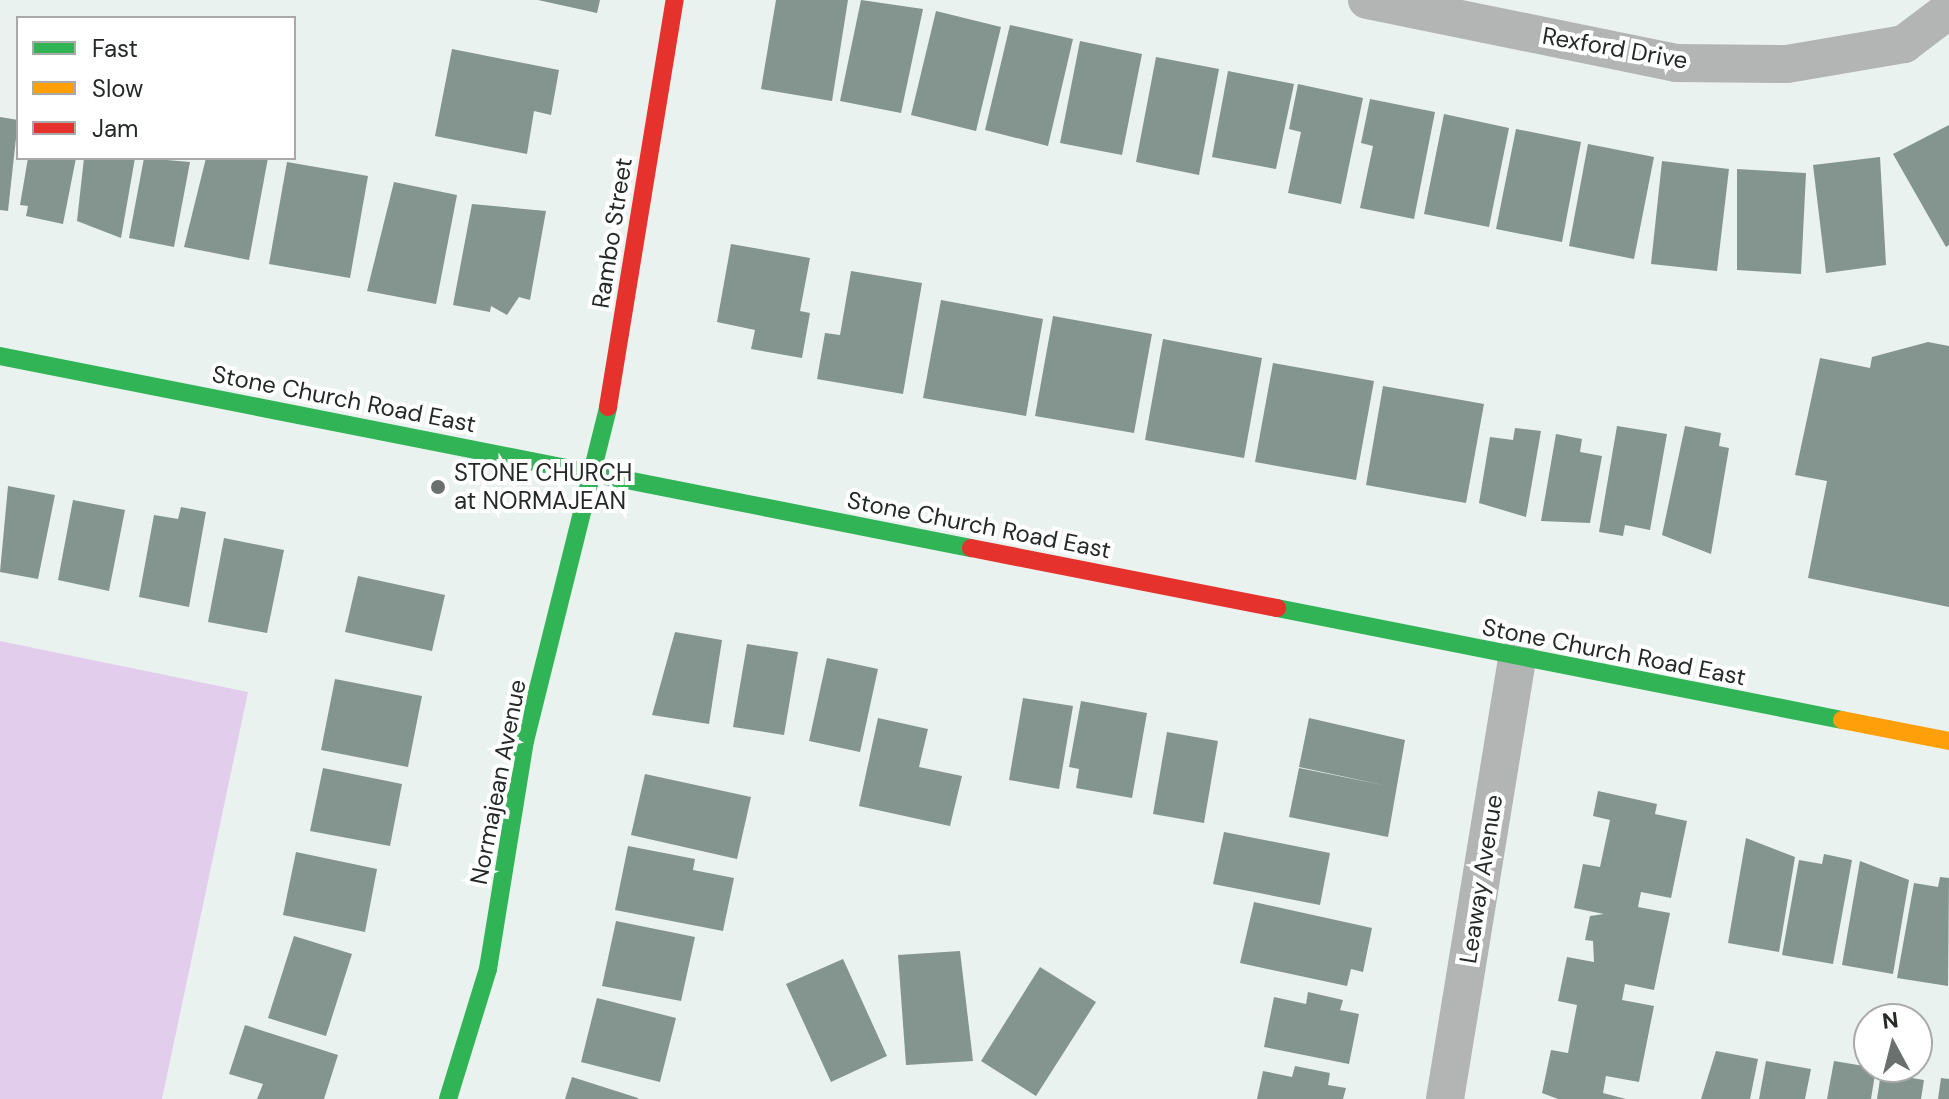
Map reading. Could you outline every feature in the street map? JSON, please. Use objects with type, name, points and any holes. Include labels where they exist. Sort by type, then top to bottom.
[{"type":"main road","name":"Rambo Street","points":[[596,473],[675,0]]},
{"type":"main road","name":"Stone Church Road East","points":[[0,356],[1949,741]]},
{"type":"main road","name":"Normajean Avenue","points":[[448,1099],[488,969],[525,741],[596,473]]},
{"type":"street","name":"Rexford Drive","points":[[1367,0],[1676,63],[1787,64],[1904,44],[1949,10]]},
{"type":"street","name":"Leaway Avenue","points":[[1445,1099],[1517,658]]},
{"type":"shaded area","points":[[0,641],[248,692],[162,1099],[0,1099]]},
{"type":"building","points":[[538,0],[600,0],[597,13]]},
{"type":"building","points":[[776,0],[848,0],[832,101],[761,89]]},
{"type":"building","points":[[861,0],[923,9],[901,113],[840,101]]},
{"type":"building","points":[[936,11],[1001,27],[976,131],[911,115]]},
{"type":"building","points":[[1010,25],[1073,39],[1048,146],[985,130]]},
{"type":"building","points":[[1080,41],[1142,54],[1122,155],[1060,143]]},
{"type":"building","points":[[452,49],[559,70],[551,115],[534,111],[527,154],[435,136]]},
{"type":"building","points":[[1156,57],[1219,69],[1199,175],[1136,162]]},
{"type":"building","points":[[1228,71],[1294,84],[1276,169],[1212,157]]},
{"type":"building","points":[[1298,84],[1363,98],[1341,204],[1288,193],[1301,132],[1289,129]]},
{"type":"building","points":[[1370,99],[1435,112],[1414,219],[1360,208],[1373,146],[1361,143]]},
{"type":"building","points":[[1444,114],[1509,128],[1489,227],[1424,214]]},
{"type":"building","points":[[0,117],[16,120],[16,138],[8,211],[0,210]]},
{"type":"building","points":[[1949,125],[1949,245],[1946,247],[1893,154]]},
{"type":"building","points":[[1516,129],[1581,142],[1562,242],[1496,229]]},
{"type":"building","points":[[1588,144],[1654,157],[1634,259],[1569,246]]},
{"type":"building","points":[[1880,157],[1886,265],[1826,273],[1813,165]]},
{"type":"building","points":[[28,160],[76,160],[63,224],[26,216],[28,206],[20,205]]},
{"type":"building","points":[[84,160],[135,160],[121,238],[77,221]]},
{"type":"building","points":[[144,160],[190,162],[174,247],[129,238]]},
{"type":"building","points":[[206,160],[268,160],[249,260],[184,247]]},
{"type":"building","points":[[1662,161],[1729,169],[1717,271],[1651,264]]},
{"type":"building","points":[[287,162],[368,176],[350,278],[269,264]]},
{"type":"building","points":[[1737,169],[1806,173],[1801,274],[1737,270]]},
{"type":"building","points":[[394,182],[457,195],[436,304],[367,291]]},
{"type":"building","points":[[472,204],[546,211],[530,300],[519,297],[507,315],[491,306],[490,312],[453,305]]},
{"type":"building","points":[[731,244],[810,258],[800,311],[810,313],[802,358],[751,349],[755,330],[717,322]]},
{"type":"building","points":[[851,271],[922,283],[903,394],[817,379],[825,333],[840,335]]},
{"type":"building","points":[[941,300],[1043,319],[1026,416],[923,398]]},
{"type":"building","points":[[1053,316],[1152,334],[1134,433],[1035,416]]},
{"type":"building","points":[[1163,339],[1262,358],[1244,458],[1145,440]]},
{"type":"building","points":[[1928,342],[1949,346],[1949,607],[1808,578],[1827,481],[1795,475],[1820,358],[1870,368],[1872,357]]},
{"type":"building","points":[[1273,363],[1374,381],[1356,480],[1255,462]]},
{"type":"building","points":[[1383,386],[1484,404],[1466,503],[1366,485]]},
{"type":"building","points":[[1617,426],[1667,434],[1650,530],[1625,525],[1623,536],[1599,532]]},
{"type":"building","points":[[1685,426],[1721,433],[1719,446],[1729,448],[1711,554],[1662,535]]},
{"type":"building","points":[[1515,428],[1541,431],[1526,517],[1479,503],[1490,437],[1513,440]]},
{"type":"building","points":[[1556,434],[1582,439],[1580,452],[1602,456],[1590,523],[1541,521]]},
{"type":"building","points":[[8,486],[55,495],[38,579],[0,572]]},
{"type":"building","points":[[73,500],[125,510],[109,591],[58,580]]},
{"type":"building","points":[[181,507],[206,512],[189,607],[139,597],[154,515],[178,519]]},
{"type":"building","points":[[224,538],[284,550],[267,633],[208,622]]},
{"type":"building","points":[[358,576],[445,595],[432,651],[345,632]]},
{"type":"building","points":[[675,632],[722,640],[709,724],[652,715]]},
{"type":"building","points":[[747,644],[798,652],[784,735],[733,727]]},
{"type":"building","points":[[827,658],[878,669],[860,752],[809,741]]},
{"type":"building","points":[[335,679],[422,696],[408,767],[321,750]]},
{"type":"building","points":[[1023,698],[1073,706],[1059,789],[1009,780]]},
{"type":"building","points":[[1081,701],[1147,713],[1132,798],[1076,788],[1079,769],[1069,767]]},
{"type":"building","points":[[878,718],[928,729],[919,767],[962,776],[950,826],[859,806]]},
{"type":"building","points":[[1309,718],[1405,740],[1388,837],[1289,817],[1299,768],[1388,786],[1299,767]]},
{"type":"building","points":[[1167,732],[1218,741],[1204,823],[1153,814]]},
{"type":"building","points":[[323,768],[402,784],[390,846],[310,831]]},
{"type":"building","points":[[645,774],[751,797],[737,859],[631,835]]},
{"type":"building","points":[[1598,791],[1657,804],[1655,814],[1687,821],[1671,898],[1641,892],[1638,907],[1670,913],[1654,990],[1625,984],[1622,1000],[1654,1006],[1639,1082],[1606,1076],[1603,1093],[1626,1099],[1558,1099],[1542,1093],[1551,1050],[1568,1053],[1577,1005],[1558,1001],[1567,957],[1594,962],[1593,941],[1585,940],[1590,916],[1604,914],[1574,908],[1583,864],[1600,867],[1610,820],[1593,816]]},
{"type":"building","points":[[1224,832],[1330,853],[1320,905],[1213,884]]},
{"type":"building","points":[[1746,838],[1795,857],[1779,952],[1728,943]]},
{"type":"building","points":[[628,846],[695,859],[693,870],[734,878],[723,931],[615,910]]},
{"type":"building","points":[[296,852],[377,869],[365,932],[283,915]]},
{"type":"building","points":[[1824,854],[1852,860],[1833,964],[1782,955],[1799,860],[1822,864]]},
{"type":"building","points":[[1860,861],[1909,880],[1893,974],[1842,965]]},
{"type":"building","points":[[1940,877],[1949,878],[1948,986],[1897,978],[1914,883],[1938,887]]},
{"type":"building","points":[[1254,902],[1372,928],[1363,972],[1351,969],[1347,986],[1240,963]]},
{"type":"building","points":[[616,921],[695,937],[681,1001],[602,986]]},
{"type":"building","points":[[294,936],[352,954],[326,1036],[268,1018]]},
{"type":"building","points":[[960,951],[973,1061],[906,1065],[898,955]]},
{"type":"building","points":[[843,959],[887,1056],[831,1082],[786,984]]},
{"type":"building","points":[[1040,967],[1096,1002],[1036,1096],[981,1061]]},
{"type":"building","points":[[1308,992],[1343,1000],[1340,1010],[1359,1014],[1349,1064],[1264,1047],[1274,997],[1306,1004]]},
{"type":"building","points":[[597,998],[676,1018],[660,1082],[581,1062]]},
{"type":"building","points":[[245,1025],[338,1055],[324,1099],[257,1099],[263,1084],[229,1074]]},
{"type":"building","points":[[1716,1051],[1758,1059],[1750,1099],[1701,1099]]},
{"type":"building","points":[[1766,1061],[1811,1069],[1805,1099],[1759,1099]]},
{"type":"building","points":[[1834,1061],[1853,1064],[1853,1083],[1874,1083],[1871,1099],[1827,1099]]},
{"type":"building","points":[[1295,1066],[1330,1073],[1328,1085],[1346,1088],[1343,1099],[1257,1099],[1263,1071],[1292,1077]]},
{"type":"building","points":[[572,1077],[638,1098],[638,1099],[565,1099]]},
{"type":"building","points":[[1941,1078],[1949,1079],[1949,1099],[1938,1099]]},
{"type":"building","points":[[1879,1083],[1924,1083],[1921,1099],[1877,1099]]},
{"type":"traffic: fast","points":[[0,356],[971,548]]},
{"type":"traffic: fast","points":[[448,1099],[488,969],[525,741],[608,407]]},
{"type":"traffic: fast","points":[[1277,608],[1842,720]]},
{"type":"traffic: slow","points":[[1842,720],[1949,741]]},
{"type":"traffic: jam","points":[[608,407],[675,0]]},
{"type":"traffic: jam","points":[[971,548],[1277,608]]},
{"type":"place","name":"STONE CHURCH at NORMAJEAN","points":[[438,487]]}]
